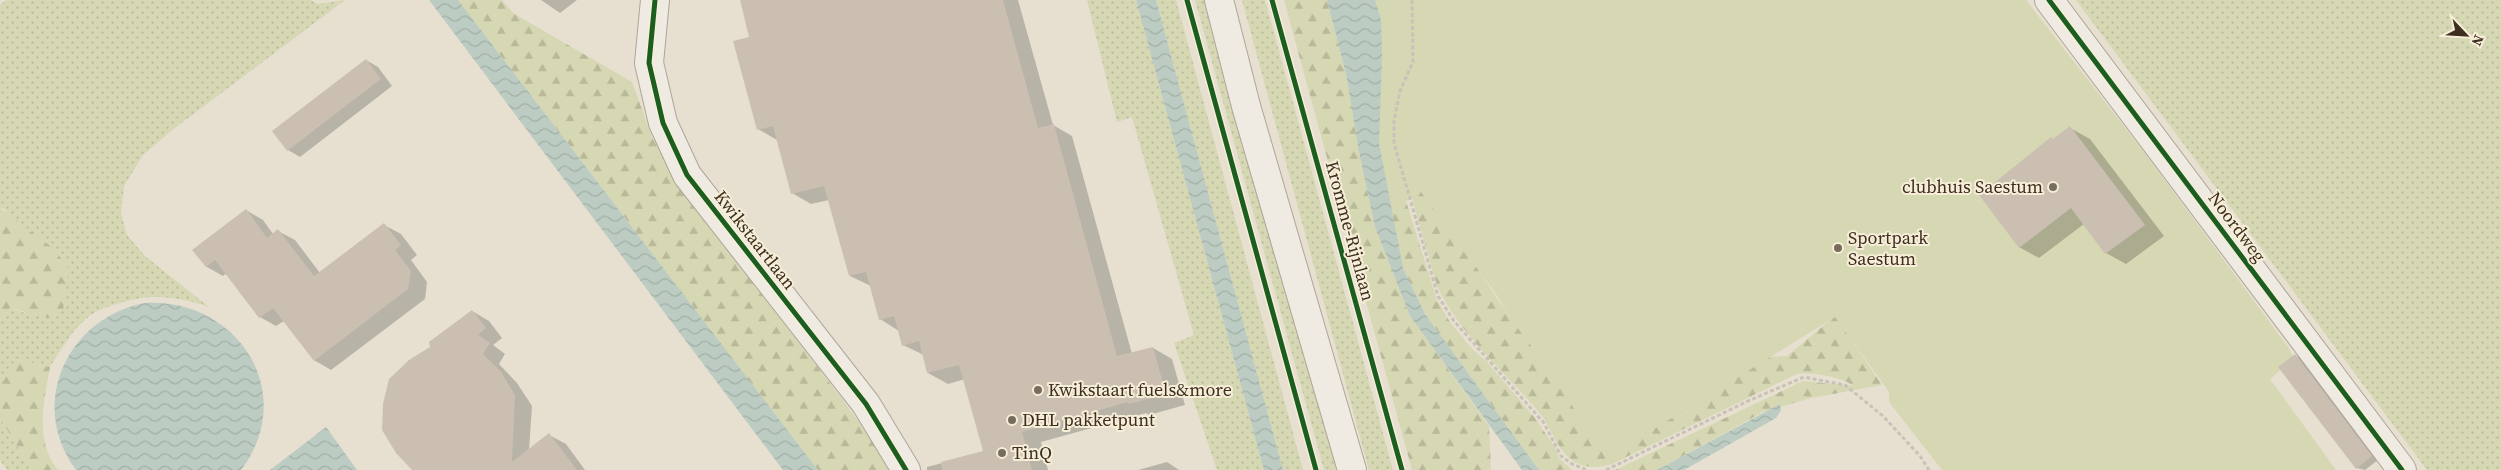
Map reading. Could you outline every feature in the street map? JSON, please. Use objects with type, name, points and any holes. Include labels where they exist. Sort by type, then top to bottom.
[{"type":"street","name":"Kwikstaartlaan","points":[[654,0],[649,63],[663,123],[687,175],[866,404],[906,470]]},
{"type":"street","points":[[1219,0],[1246,106],[1352,470]]},
{"type":"street","name":"Noordweg","points":[[2049,0],[2402,470]]},
{"type":"path","points":[[1412,0],[1413,62],[1400,91],[1394,121],[1394,143],[1438,296],[1454,321],[1544,424],[1561,456],[1572,464],[1587,470]]},
{"type":"path","points":[[1606,470],[1748,401],[1804,377],[1845,385],[1883,416],[1920,456],[1929,470]]},
{"type":"green space","points":[[6,0],[311,0],[317,4],[345,0],[171,131],[143,155],[124,186],[121,213],[127,235],[145,256],[209,307],[175,298],[153,297],[131,300],[106,307],[81,323],[50,367],[16,359],[0,387],[0,321],[10,308],[25,313],[5,209],[0,208],[0,5]]},
{"type":"green space","points":[[458,0],[502,0],[513,13],[632,82],[652,137],[691,199],[884,455],[890,470],[818,470]]},
{"type":"green space","points":[[1087,0],[1136,0],[1264,470],[1217,470],[1174,343],[1194,335],[1132,117],[1117,122]]},
{"type":"green space","points":[[1156,0],[1176,0],[1303,470],[1283,470]]},
{"type":"green space","points":[[1195,0],[1215,0],[1342,470],[1324,470]]},
{"type":"green space","points":[[1242,0],[1265,0],[1393,470],[1369,470]]},
{"type":"green space","points":[[1284,0],[1327,0],[1346,74],[1359,152],[1375,227],[1410,316],[1489,426],[1491,470],[1412,470]]},
{"type":"green space","points":[[1375,0],[1406,0],[1406,201],[1437,300],[1450,322],[1535,418],[1556,449],[1559,458],[1572,470],[1539,470],[1425,314],[1403,268],[1387,194],[1378,125],[1381,20]]},
{"type":"green space","name":"Sportpark Saestum","points":[[1375,0],[2026,0],[2147,156],[2288,347],[2294,358],[2270,379],[2336,470],[1942,470],[1889,402],[1889,392],[1835,317],[1609,457],[1581,421],[1559,383],[1510,318],[1496,294],[1421,192],[1409,200],[1387,194],[1379,143],[1381,20]]},
{"type":"green space","points":[[2076,0],[2501,0],[2501,470],[2427,470]]},
{"type":"green space","points":[[1397,146],[1510,318],[1761,357],[1787,356],[1835,316],[1882,385],[1811,398],[1763,412],[1657,470],[1615,470],[1803,381],[1853,386],[1842,380],[1826,376],[1797,374],[1612,464],[1591,467],[1577,463],[1567,456],[1542,416],[1485,354],[1447,304],[1437,286]]},
{"type":"green space","points":[[0,208],[53,248],[69,269],[63,310],[48,318],[10,308],[0,321]]},
{"type":"green space","points":[[16,359],[50,367],[45,393],[43,433],[51,459],[58,470],[32,470],[0,418],[0,387]]},
{"type":"green space","points":[[0,418],[32,470],[7,470],[0,460]]},
{"type":"water","points":[[429,0],[458,0],[818,470],[783,470]]},
{"type":"water","points":[[1136,0],[1156,0],[1283,470],[1264,470]]},
{"type":"water","points":[[1327,0],[1375,0],[1381,20],[1382,57],[1379,143],[1403,268],[1425,314],[1539,470],[1522,470],[1410,316],[1375,227],[1359,152],[1346,74]]},
{"type":"water","points":[[145,303],[178,306],[207,316],[232,333],[250,356],[261,382],[264,411],[257,441],[241,470],[76,470],[62,444],[55,418],[56,392],[63,367],[76,345],[94,326],[118,312]]},
{"type":"water","points":[[1780,404],[1781,410],[1776,418],[1684,470],[1657,470]]},
{"type":"water","points":[[326,427],[357,470],[270,470]]},
{"type":"building","points":[[740,0],[1003,0],[1038,128],[1054,124],[1117,356],[1153,347],[1166,394],[1129,404],[1128,402],[1022,432],[1032,470],[942,470],[941,462],[983,451],[959,365],[927,373],[919,341],[902,346],[894,316],[879,320],[866,272],[849,276],[824,186],[791,194],[773,126],[757,130],[733,41],[749,37]]},
{"type":"building","points":[[366,59],[381,79],[287,151],[272,131]]},
{"type":"building","name":"clubhuis Saestum","points":[[2070,126],[2145,225],[2105,254],[2071,208],[2019,248],[1979,195],[2051,137],[2053,139]]},
{"type":"building","points":[[246,209],[267,238],[278,229],[314,276],[384,223],[401,245],[395,250],[411,271],[408,289],[314,361],[273,308],[259,318],[215,260],[206,267],[192,250]]},
{"type":"building","points":[[472,310],[486,328],[478,335],[490,343],[483,354],[501,372],[515,395],[512,462],[549,433],[577,470],[412,470],[396,453],[382,430],[383,404],[389,379],[409,360],[430,347],[429,342]]},
{"type":"building","points":[[2295,354],[2372,456],[2356,469],[2278,367]]},
{"type":"cycle path","points":[[655,0],[649,63],[663,123],[687,175],[866,404],[906,470]]},
{"type":"cycle path","points":[[1187,0],[1316,470]]},
{"type":"cycle path","name":"Kromme-Rijnlaan","points":[[1272,0],[1402,470]]},
{"type":"cycle path","points":[[2049,0],[2402,470]]},
{"type":"place","name":"clubhuis Saestum","points":[[2053,187]]},
{"type":"place","name":"Sportpark Saestum","points":[[1838,248]]},
{"type":"place","name":"Kwikstaart fuels&more","points":[[1038,390]]},
{"type":"place","name":"DHL pakketpunt","points":[[1012,420]]},
{"type":"place","name":"TinQ","points":[[1002,453]]}]
